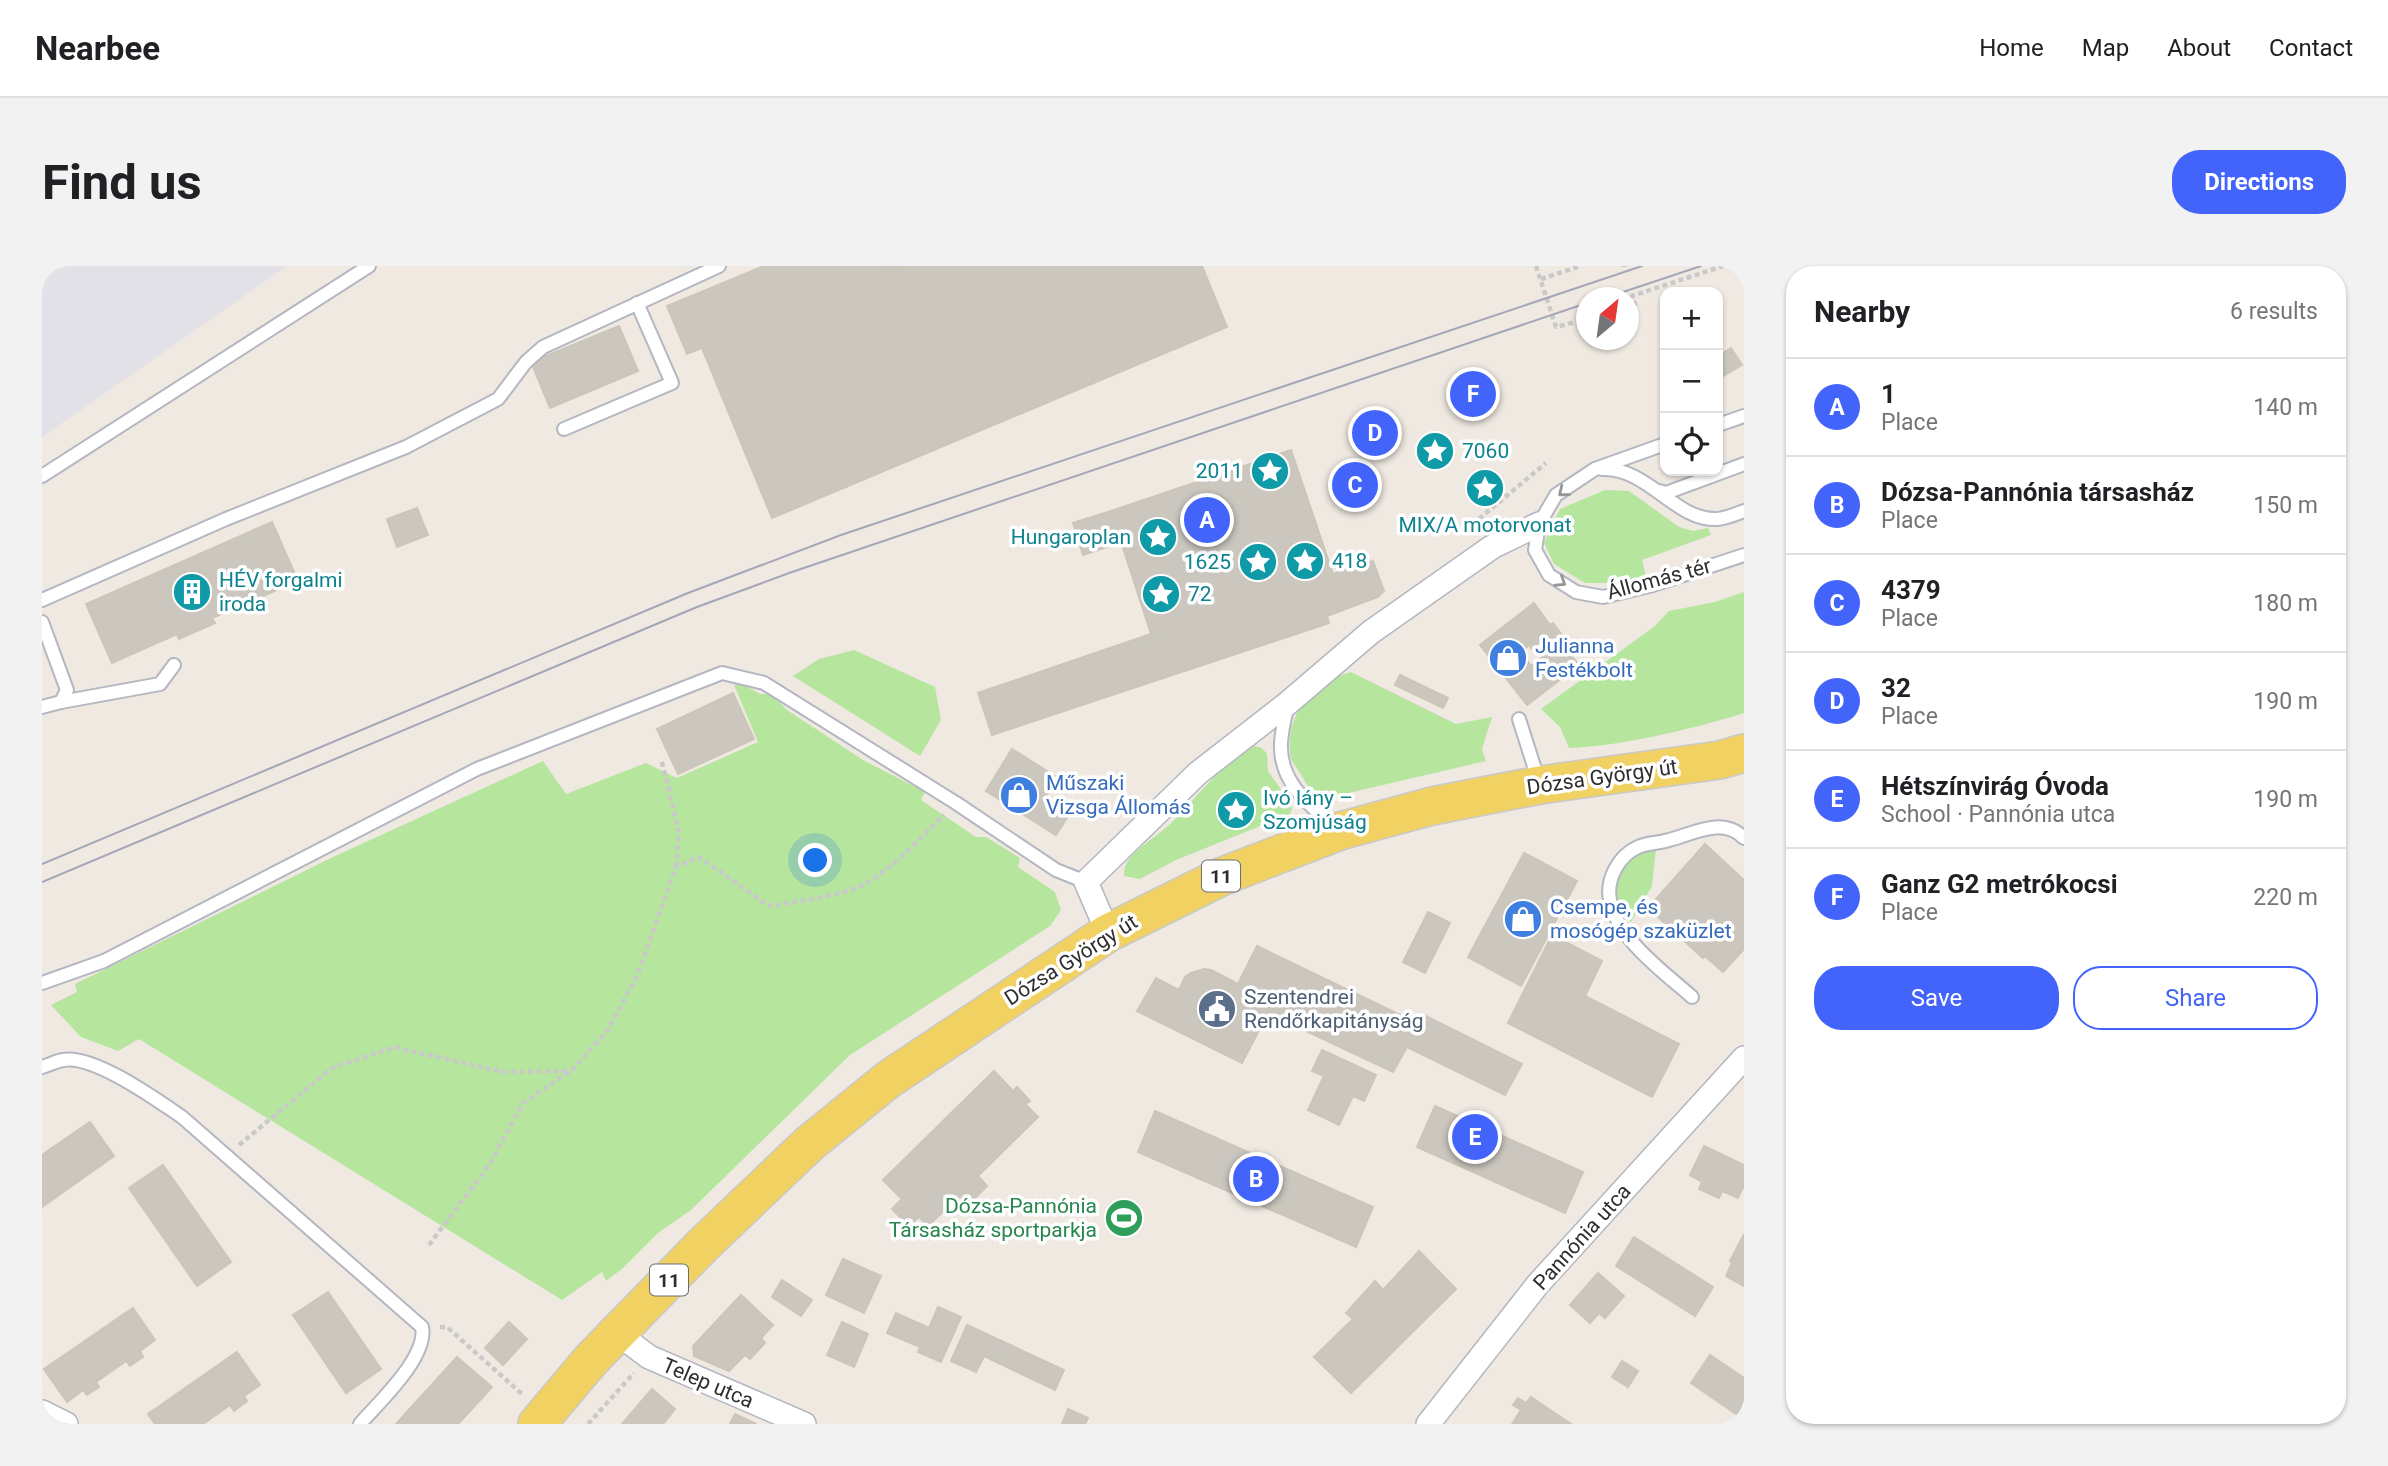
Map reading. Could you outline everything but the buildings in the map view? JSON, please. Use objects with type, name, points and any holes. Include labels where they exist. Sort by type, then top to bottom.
[{"type":"main road","name":"Dózsa György út","points":[[529,1409],[617,1333],[704,1244],[810,1143],[889,1079],[1108,933],[1223,876],[1339,831],[1432,806],[1540,785],[1736,760]]},
{"type":"street","points":[[1108,933],[1086,882],[1198,774],[1288,703],[1371,632],[1492,547],[1539,524]]},
{"type":"street","name":"Pannónia utca","points":[[1428,1424],[1538,1284],[1744,1058]]},
{"type":"street","name":"Telep utca","points":[[617,1333],[649,1357],[804,1424]]},
{"type":"street","points":[[42,1412],[65,1424]]},
{"type":"lane","points":[[42,476],[369,266]]},
{"type":"lane","points":[[42,600],[226,519],[406,447],[498,400],[526,362],[543,347],[719,266]]},
{"type":"lane","points":[[564,429],[671,383],[637,303]]},
{"type":"lane","points":[[1723,423],[1744,415]]},
{"type":"lane","points":[[1539,524],[1556,495],[1595,469],[1660,446]]},
{"type":"lane","points":[[1655,489],[1666,493],[1744,464]]},
{"type":"lane","points":[[1595,469],[1622,471],[1702,517],[1724,518],[1744,511]]},
{"type":"lane","name":"Állomás tér","points":[[1539,524],[1535,550],[1549,575],[1576,592],[1603,597],[1653,585],[1744,555]]},
{"type":"lane","points":[[42,622],[67,690],[61,702]]},
{"type":"lane","points":[[42,707],[160,684],[174,665]]},
{"type":"lane","points":[[42,983],[104,961],[477,769],[722,673],[764,683],[956,803],[1056,870],[1086,882]]},
{"type":"lane","points":[[1288,703],[1280,748],[1287,778],[1303,798],[1339,831]]},
{"type":"lane","points":[[1519,719],[1540,785]]},
{"type":"lane","points":[[1692,998],[1632,941],[1619,924],[1610,902],[1609,886],[1624,857],[1637,847],[1671,840],[1690,831],[1727,827],[1744,838]]},
{"type":"lane","points":[[42,1068],[64,1059],[83,1061],[153,1097],[182,1117],[422,1327],[424,1336],[415,1358],[360,1424]]},
{"type":"path","points":[[1536,266],[1556,327],[1576,322]]},
{"type":"path","points":[[1541,279],[1580,266]]},
{"type":"path","points":[[1639,294],[1723,266]]},
{"type":"path","points":[[1479,519],[1546,463]]},
{"type":"path","points":[[429,1245],[489,1164],[523,1103],[572,1070],[608,1030],[637,976],[676,867],[679,832],[662,762]]},
{"type":"path","points":[[676,867],[699,857],[769,906],[816,899],[868,883],[908,850],[956,803]]},
{"type":"path","points":[[226,1156],[332,1068],[394,1047],[503,1072],[572,1070]]},
{"type":"path","points":[[422,1327],[447,1327],[529,1409]]},
{"type":"path","points":[[588,1424],[649,1357]]},
{"type":"shaded area","points":[[42,266],[287,266],[42,437]]},
{"type":"green space","points":[[1605,490],[1629,491],[1679,527],[1693,531],[1708,528],[1711,535],[1642,560],[1646,576],[1617,583],[1585,583],[1554,564],[1544,543],[1560,509]]},
{"type":"green space","points":[[1744,592],[1744,713],[1657,736],[1569,748],[1560,727],[1541,709],[1655,626],[1669,611],[1715,602]]},
{"type":"green space","points":[[854,650],[935,687],[941,720],[920,756],[793,676],[819,659]]},
{"type":"green space","points":[[1351,672],[1456,724],[1492,717],[1482,749],[1486,761],[1327,798],[1313,791],[1291,758],[1290,738],[1293,725],[1305,701],[1314,692]]},
{"type":"green space","points":[[741,683],[760,694],[771,694],[787,710],[863,760],[925,792],[921,800],[976,837],[986,837],[1020,858],[1018,867],[1055,892],[1061,910],[1050,926],[850,1055],[691,1210],[658,1233],[606,1281],[602,1272],[562,1300],[139,1039],[118,1051],[81,1037],[51,1005],[77,992],[75,984],[331,858],[543,761],[566,794],[646,763],[677,778],[758,742],[734,685]]},
{"type":"green space","points":[[1255,746],[1262,748],[1267,754],[1268,771],[1291,804],[1290,814],[1176,860],[1140,879],[1124,876],[1126,865],[1136,851],[1168,826],[1234,759]]},
{"type":"green space","points":[[1656,848],[1652,886],[1631,922],[1618,907],[1616,883],[1628,859]]},
{"type":"tram line","points":[[42,864],[688,593],[841,535],[1642,266]]},
{"type":"tram line","points":[[1638,287],[1701,266]]},
{"type":"tram line","points":[[42,882],[697,607],[792,572],[1576,307]]},
{"type":"place","name":"Ganz G2 metrókocsi","points":[[1473,394]]},
{"type":"place","name":"32","points":[[1375,433]]},
{"type":"place","name":"7060","points":[[1435,451]]},
{"type":"place","name":"2011","points":[[1270,471]]},
{"type":"place","name":"4379","points":[[1355,485]]},
{"type":"place","name":"MIX/A motorvonat","points":[[1485,488]]},
{"type":"place","name":"1","points":[[1207,520]]},
{"type":"place","name":"Hungaroplan","points":[[1158,537]]},
{"type":"place","name":"418","points":[[1305,561]]},
{"type":"place","name":"1625","points":[[1258,562]]},
{"type":"place","name":"HÉV forgalmi iroda","points":[[192,592]]},
{"type":"place","name":"72","points":[[1161,594]]},
{"type":"place","name":"Julianna Festékbolt","points":[[1508,658]]},
{"type":"place","name":"Műszaki Vizsga Állomás","points":[[1019,795]]},
{"type":"place","name":"Ivó lány – Szomjúság","points":[[1236,810]]},
{"type":"place","name":"Csempe, és mosógép szaküzlet","points":[[1523,919]]},
{"type":"place","name":"Szentendrei Rendőrkapitányság","points":[[1217,1009]]},
{"type":"place","name":"Hétszínvirág Óvoda","points":[[1475,1137]]},
{"type":"place","name":"Dózsa-Pannónia társasház","points":[[1256,1179]]},
{"type":"place","name":"Dózsa-Pannónia Társasház sportparkja","points":[[1124,1218]]}]
